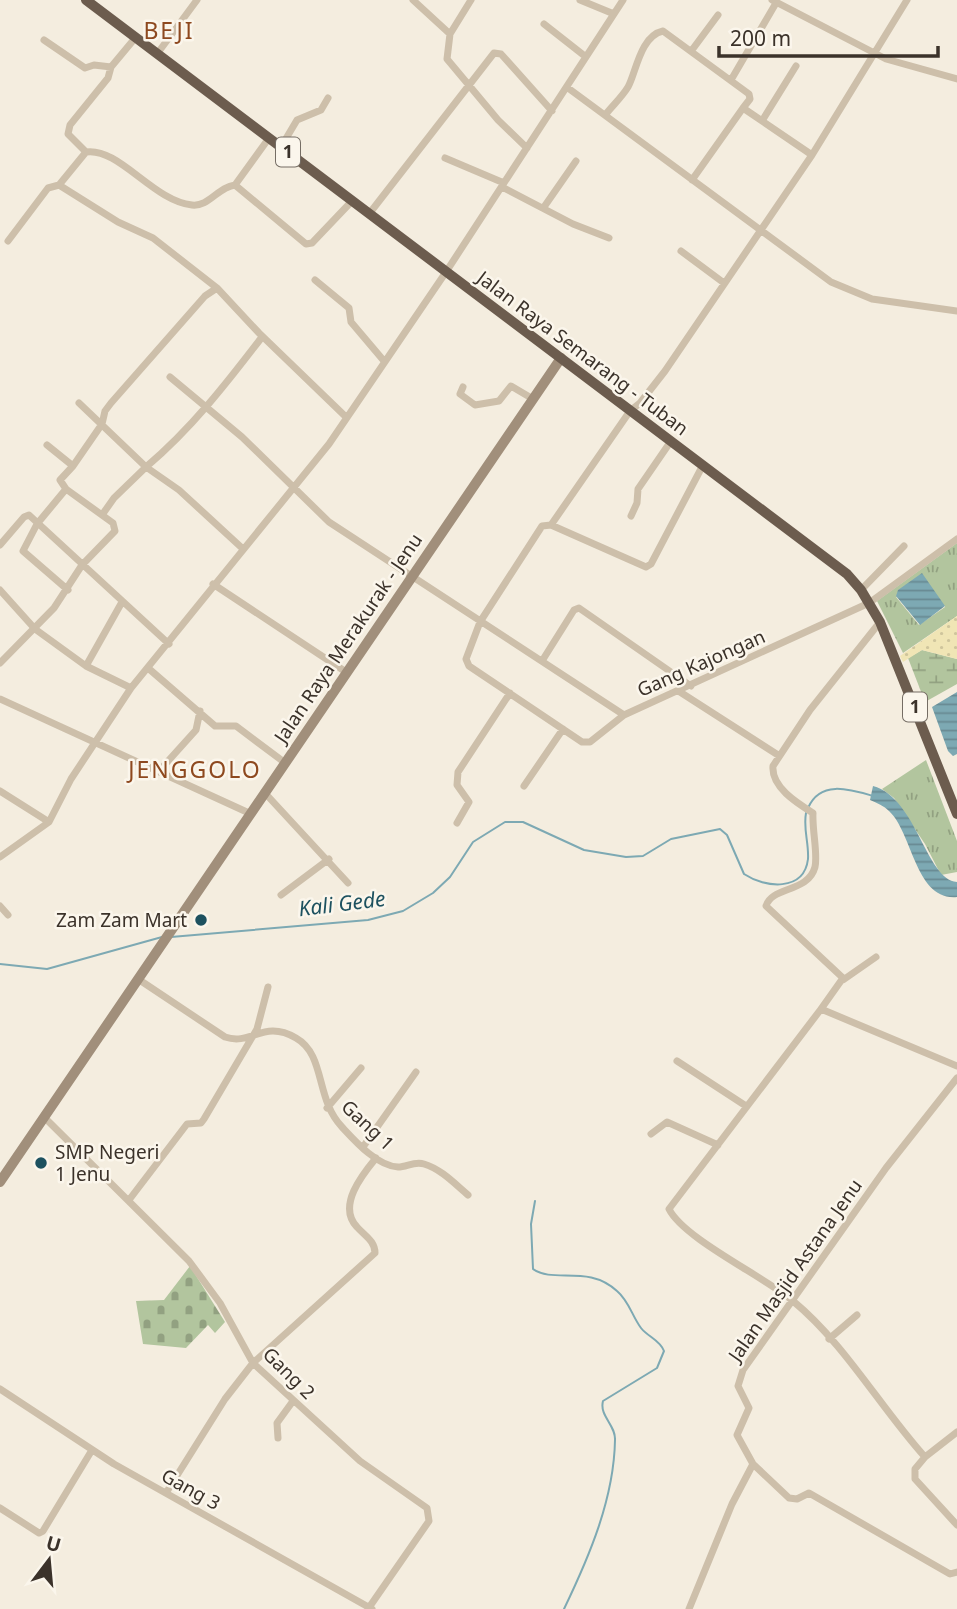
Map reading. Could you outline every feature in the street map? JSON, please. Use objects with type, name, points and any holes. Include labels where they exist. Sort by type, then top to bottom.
[{"type":"highway","name":"Jalan Raya Semarang - Tuban","points":[[86,0],[847,574],[861,590],[880,622],[957,814]]},
{"type":"main road","name":"Jalan Raya Merakurak - Jenu","points":[[0,1182],[561,358]]},
{"type":"street","points":[[157,54],[197,0]]},
{"type":"street","points":[[413,0],[450,34]]},
{"type":"street","points":[[471,0],[450,34],[447,59],[527,148]]},
{"type":"street","points":[[580,0],[614,14]]},
{"type":"street","points":[[0,858],[49,822],[71,779],[131,688],[169,644],[242,548],[295,488],[446,272],[623,0]]},
{"type":"street","points":[[731,80],[774,1],[886,59],[957,79]]},
{"type":"street","points":[[551,525],[630,411],[657,382],[812,155],[877,52],[903,1]]},
{"type":"street","points":[[692,50],[718,15]]},
{"type":"street","points":[[544,24],[586,57]]},
{"type":"street","points":[[606,114],[627,87],[638,56],[657,33],[663,31],[692,50],[750,96],[692,180]]},
{"type":"street","points":[[136,37],[111,67],[108,78],[68,130],[68,134],[86,152],[104,153],[160,195],[190,205],[200,205],[224,187],[235,185],[269,138]]},
{"type":"street","points":[[44,40],[85,68],[94,65],[111,67]]},
{"type":"street","points":[[369,214],[468,84],[497,51],[552,111]]},
{"type":"street","points":[[762,121],[796,66]]},
{"type":"street","points":[[568,88],[831,282],[854,293],[891,303],[957,311]]},
{"type":"street","points":[[281,147],[297,120],[321,110],[328,98]]},
{"type":"street","points":[[743,108],[812,155]]},
{"type":"street","points":[[8,241],[48,188],[59,185],[86,152]]},
{"type":"street","points":[[445,158],[503,185],[573,224],[609,238]]},
{"type":"street","points":[[544,207],[576,161]]},
{"type":"street","points":[[59,185],[127,227],[153,238],[217,288],[262,337],[346,417]]},
{"type":"street","points":[[235,185],[309,245],[352,201]]},
{"type":"street","points":[[681,251],[724,284]]},
{"type":"street","points":[[315,280],[349,308],[351,322],[384,361]]},
{"type":"street","points":[[0,663],[35,629],[68,590],[82,565],[115,531],[113,523],[66,489],[60,480],[102,424],[105,411],[111,403],[205,296],[217,288]]},
{"type":"street","points":[[102,515],[109,503],[177,441],[208,407],[262,337]]},
{"type":"street","name":"Gang Kajongan","points":[[170,377],[208,407],[329,522],[624,715],[680,692],[869,603],[957,539]]},
{"type":"street","points":[[463,387],[460,394],[475,405],[499,401],[511,386],[533,400]]},
{"type":"street","points":[[79,403],[146,467],[179,490],[242,548]]},
{"type":"street","points":[[631,516],[638,503],[638,489],[671,441]]},
{"type":"street","points":[[47,445],[73,466]]},
{"type":"street","points":[[624,715],[590,742],[582,742],[467,663],[480,622],[542,526],[551,525],[646,567],[651,564],[703,465]]},
{"type":"street","points":[[66,489],[37,524],[23,553],[68,590]]},
{"type":"street","points":[[0,545],[26,515],[169,644]]},
{"type":"street","points":[[861,590],[904,546]]},
{"type":"street","points":[[213,584],[346,672]]},
{"type":"street","points":[[1,593],[35,629],[86,666],[131,688]]},
{"type":"street","points":[[86,666],[122,602]]},
{"type":"street","points":[[542,661],[574,610],[579,608],[691,686]]},
{"type":"street","points":[[844,980],[766,906],[769,899],[795,889],[812,874],[815,860],[812,812],[803,807],[774,778],[773,766],[778,755],[880,622]]},
{"type":"street","points":[[148,668],[215,726],[236,726],[284,762]]},
{"type":"street","points":[[680,692],[778,755]]},
{"type":"street","points":[[457,823],[469,802],[457,785],[458,772],[510,693]]},
{"type":"street","points":[[0,699],[249,813]]},
{"type":"street","points":[[160,770],[195,730],[200,711]]},
{"type":"street","points":[[524,786],[564,729]]},
{"type":"street","points":[[0,791],[49,822]]},
{"type":"street","points":[[264,792],[329,859],[348,883]]},
{"type":"street","points":[[281,895],[329,859]]},
{"type":"street","points":[[0,906],[8,915]]},
{"type":"street","points":[[876,957],[844,980],[671,1204],[671,1212],[693,1232],[792,1300],[829,1339],[925,1457]]},
{"type":"street","name":"Gang 1","points":[[138,979],[225,1037],[239,1041],[251,1035],[273,1031],[300,1040],[315,1059],[327,1108],[363,1147],[376,1158],[396,1167],[423,1164],[441,1173],[468,1195]]},
{"type":"street","points":[[129,1200],[187,1125],[201,1123],[258,1026],[268,987]]},
{"type":"street","points":[[821,1009],[957,1066]]},
{"type":"street","points":[[677,1061],[746,1106]]},
{"type":"street","points":[[327,1108],[361,1068]]},
{"type":"street","points":[[363,1147],[416,1072]]},
{"type":"street","name":"Jalan Masjid Astana Jenu","points":[[753,1464],[737,1435],[749,1406],[738,1387],[747,1364],[886,1168],[957,1078]]},
{"type":"street","name":"Gang 2","points":[[45,1118],[129,1200],[206,1283],[253,1363],[360,1461],[427,1508],[430,1514],[422,1533],[369,1608]]},
{"type":"street","points":[[651,1134],[667,1122],[718,1145]]},
{"type":"street","points":[[166,1493],[230,1392],[253,1363],[375,1253],[373,1243],[354,1225],[350,1213],[355,1186],[376,1158]]},
{"type":"street","points":[[829,1339],[857,1315]]},
{"type":"street","name":"Gang 3","points":[[0,1389],[92,1450],[369,1608]]},
{"type":"street","points":[[278,1438],[277,1423],[293,1401]]},
{"type":"street","points":[[957,1432],[925,1457],[915,1469],[915,1479],[957,1525]]},
{"type":"street","points":[[0,1508],[38,1533],[43,1531],[92,1450]]},
{"type":"street","points":[[689,1609],[732,1504],[753,1464],[789,1498],[797,1499],[809,1493],[950,1574],[957,1572]]},
{"type":"green space","points":[[957,543],[957,616],[903,653],[877,601]],"holes":[[[896,597],[945,606],[919,625]]]},
{"type":"green space","points":[[922,650],[957,659],[957,684],[925,702],[908,658]]},
{"type":"green space","points":[[926,760],[957,841],[957,872],[941,875],[925,844],[894,798],[882,789]]},
{"type":"green space","points":[[190,1266],[225,1322],[215,1333],[208,1325],[186,1348],[143,1344],[136,1301],[164,1300]]},
{"type":"sand","points":[[957,616],[957,659],[922,650],[903,662],[900,656]]},
{"type":"water","points":[[922,573],[945,606],[920,625],[896,596],[898,590]]},
{"type":"water","points":[[957,692],[957,754],[953,756],[948,751],[932,707]]},
{"type":"water","points":[[873,786],[888,793],[900,806],[937,868],[946,878],[957,882],[957,897],[943,895],[932,888],[923,877],[897,821],[887,809],[870,800]]},
{"type":"waterway","name":"Kali Gede","points":[[808,808],[813,799],[828,790],[845,789],[873,796]]},
{"type":"waterway","name":"Kali Gede","points":[[171,937],[368,920],[403,911],[433,893],[450,877],[473,842],[505,822],[523,822],[584,850],[626,857],[643,856],[671,839],[720,829],[727,835],[744,874],[762,882],[782,884],[792,882],[805,870],[808,859],[806,813]]},
{"type":"waterway","name":"Kali Gede","points":[[0,964],[47,969],[162,937]]},
{"type":"waterway","points":[[535,1201],[531,1224],[533,1269],[551,1275],[595,1278],[606,1283],[621,1295],[641,1328],[660,1344],[664,1351],[657,1368],[603,1401],[603,1411],[615,1435],[610,1484],[591,1548],[564,1609]]},
{"type":"place","name":"Zam Zam Mart","points":[[201,920]]},
{"type":"place","name":"SMP Negeri 1 Jenu","points":[[41,1163]]},
{"type":"district","name":"BEJI","points":[[169,31]]},
{"type":"district","name":"JENGGOLO","points":[[195,770]]}]
